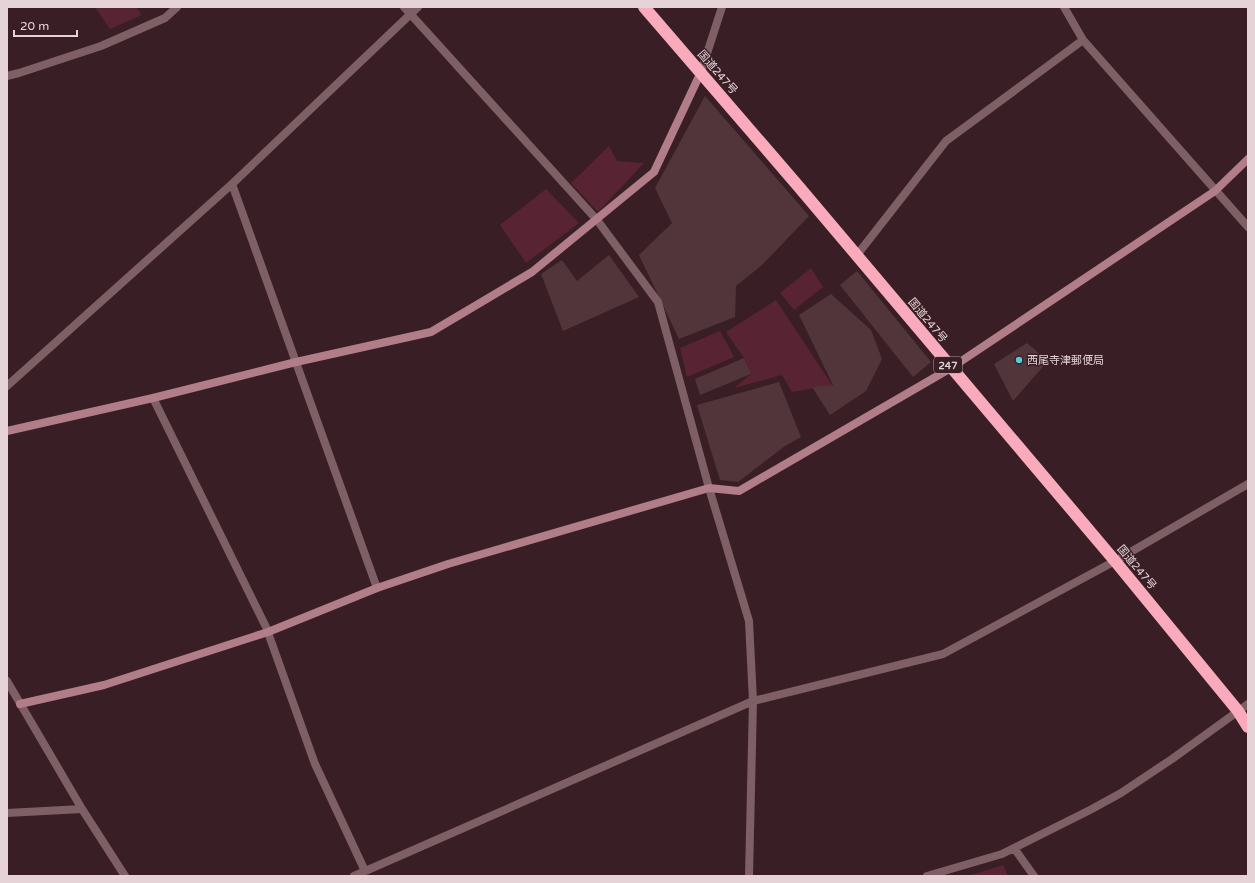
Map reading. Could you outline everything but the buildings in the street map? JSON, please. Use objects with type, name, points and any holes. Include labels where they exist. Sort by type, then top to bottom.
[{"type":"highway","name":"国道247号","points":[[644,7],[702,72],[1115,561],[1243,707],[1248,727]]},
{"type":"street","points":[[7,76],[101,46],[165,18],[178,7]]},
{"type":"street","points":[[404,7],[596,220],[658,302],[709,488],[749,621],[753,701],[749,876]]},
{"type":"street","points":[[8,383],[232,184],[418,7]]},
{"type":"street","points":[[7,431],[153,398],[296,362],[430,332],[532,272],[654,172],[702,72],[722,7]]},
{"type":"street","points":[[1064,7],[1083,40],[1248,227]]},
{"type":"street","points":[[856,255],[946,141],[1083,40]]},
{"type":"street","points":[[20,704],[104,685],[268,632],[377,588],[448,564],[709,488],[739,491],[951,368],[1215,191],[1248,159]]},
{"type":"street","points":[[232,184],[377,588]]},
{"type":"street","points":[[153,398],[268,632],[315,764],[365,871]]},
{"type":"street","points":[[354,876],[753,701],[943,654],[1115,561],[1248,484]]},
{"type":"street","points":[[7,681],[82,809],[125,876]]},
{"type":"street","points":[[927,876],[1002,854],[1090,810],[1121,793],[1172,759],[1243,707]]},
{"type":"street","points":[[7,813],[82,809]]},
{"type":"street","points":[[1014,848],[1034,876]]},
{"type":"shaded area","points":[[95,7],[136,7],[142,15],[110,29]]},
{"type":"shaded area","points":[[609,146],[617,161],[644,163],[598,212],[571,183]]},
{"type":"shaded area","points":[[546,189],[579,223],[526,263],[500,225]]},
{"type":"shaded area","points":[[811,268],[823,287],[794,310],[780,293]]},
{"type":"shaded area","points":[[776,300],[832,385],[792,392],[782,375],[734,388],[751,374],[744,358],[726,332]]},
{"type":"shaded area","points":[[720,331],[734,357],[687,377],[680,348]]},
{"type":"shaded area","points":[[1003,865],[1008,876],[968,876]]},
{"type":"place","name":"西尾寺津郵便局","points":[[1019,360]]}]
